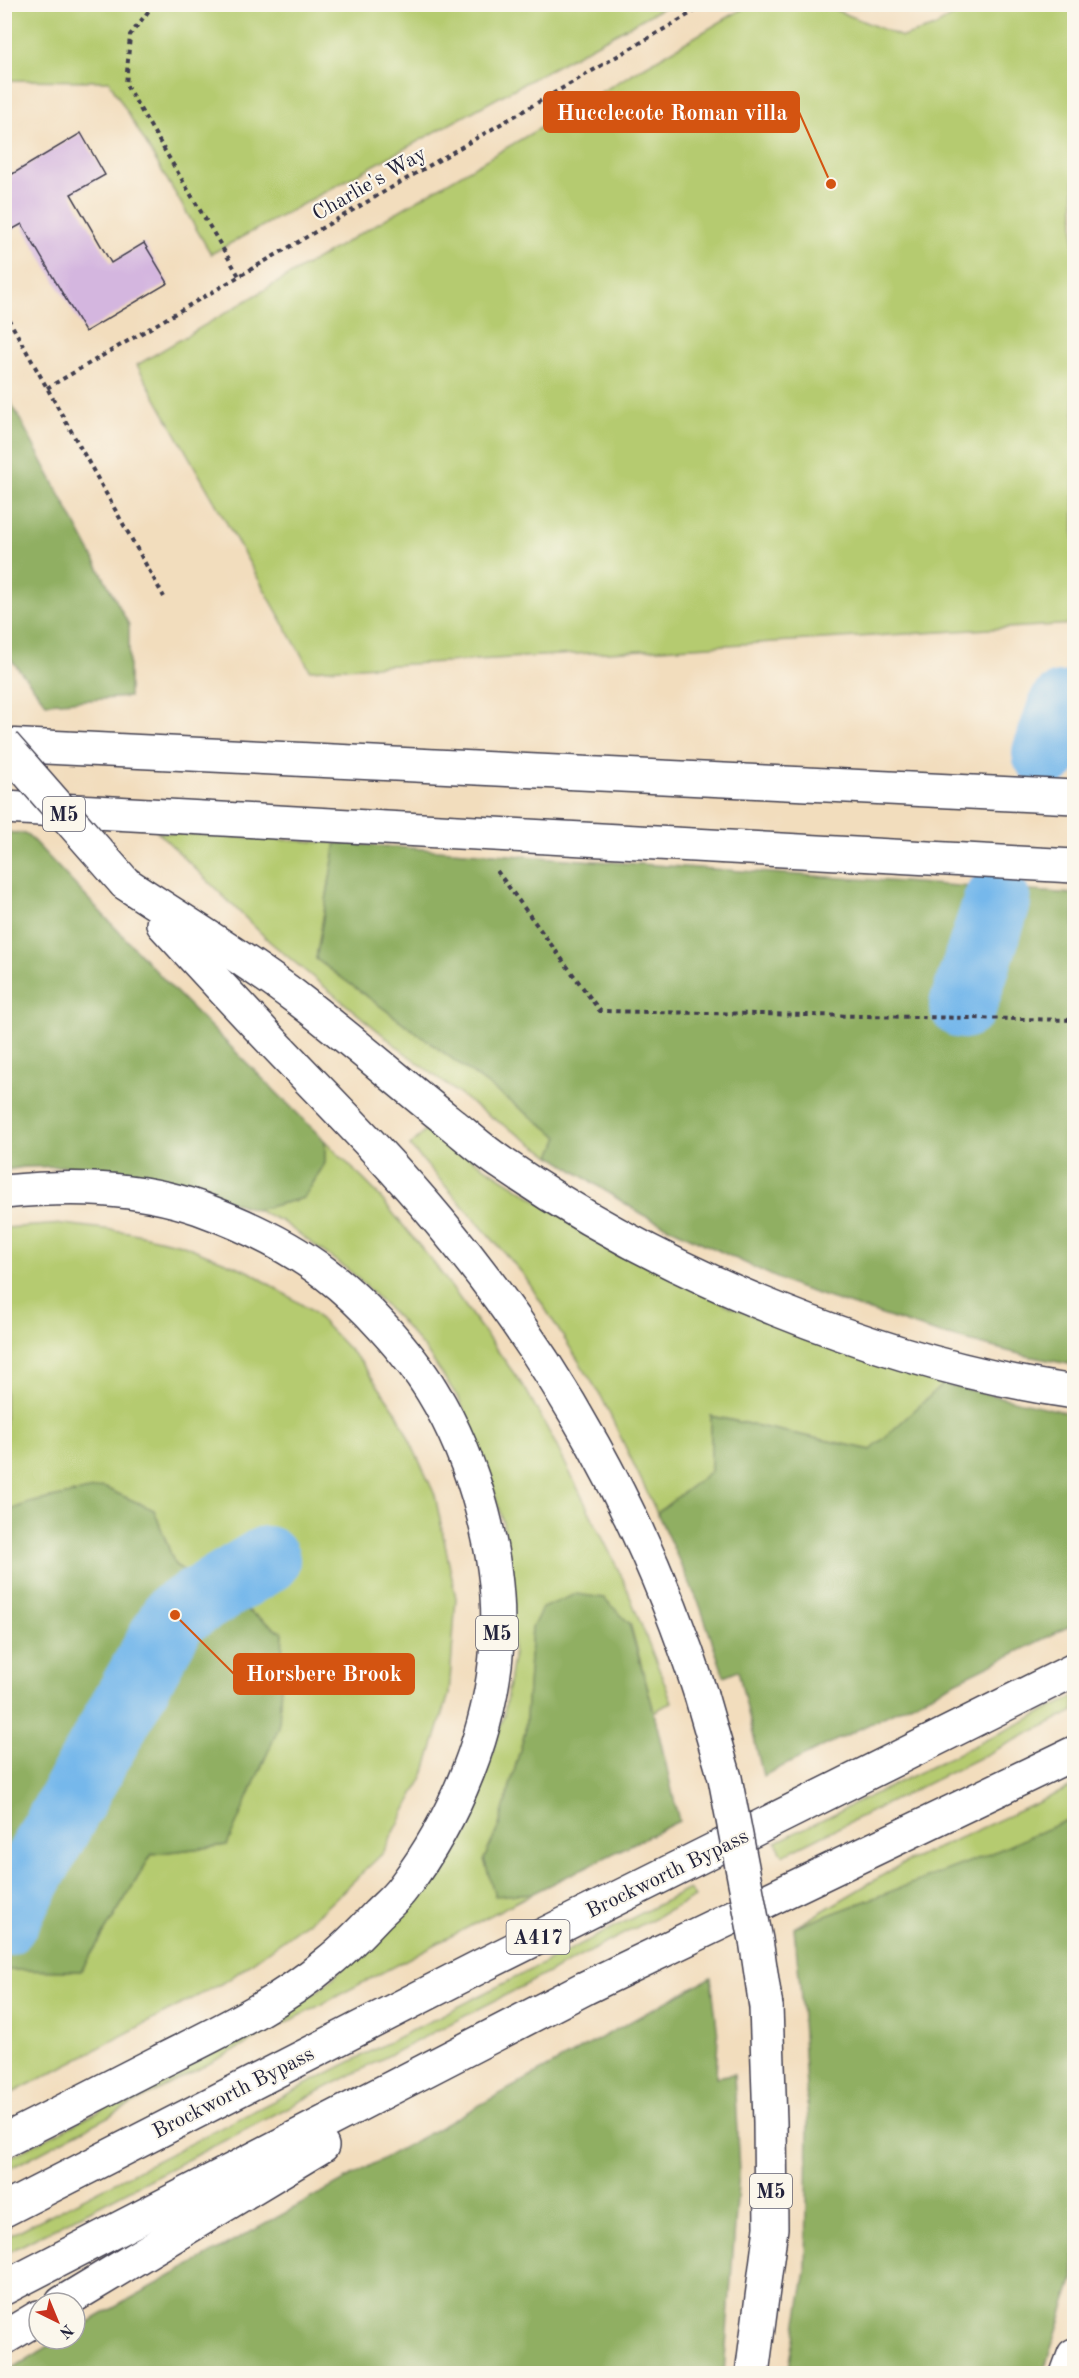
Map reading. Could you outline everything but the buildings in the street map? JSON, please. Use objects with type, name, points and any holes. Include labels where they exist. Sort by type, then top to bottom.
[{"type":"main road","points":[[4,745],[1074,797]]},
{"type":"main road","name":"M5","points":[[4,745],[125,883],[267,1036],[356,1126],[440,1222],[510,1312],[570,1403],[639,1533],[681,1633],[725,1778],[756,1940],[766,2007],[771,2228],[752,2373]]},
{"type":"main road","points":[[4,807],[1074,866]]},
{"type":"main road","name":"M5","points":[[125,883],[297,998],[501,1163],[596,1223],[706,1278],[788,1314],[878,1346],[1036,1386],[1074,1392]]},
{"type":"main road","name":"M5","points":[[4,1192],[45,1188],[90,1188],[142,1194],[195,1207],[249,1228],[290,1250],[327,1274],[399,1345],[432,1390],[457,1437],[489,1539],[496,1590],[497,1641],[492,1686],[480,1739],[462,1787],[434,1840],[402,1889],[364,1929],[327,1963],[262,2007],[4,2141]]},
{"type":"main road","name":"Brockworth Bypass","points":[[4,2210],[481,1966],[1074,1670]]},
{"type":"main road","points":[[4,2288],[585,1988],[1074,1753]]},
{"type":"main road","points":[[82,2291],[585,1988]]},
{"type":"main road","points":[[4,2338],[27,2324]]},
{"type":"main road","points":[[1067,2373],[1074,2355]]},
{"type":"path","points":[[154,4],[130,35],[126,85],[239,276]]},
{"type":"path","name":"Charlie's Way","points":[[47,388],[707,4]]},
{"type":"path","points":[[4,311],[164,597]]},
{"type":"path","points":[[495,868],[600,1011],[1074,1020]]},
{"type":"green space","points":[[5,4],[668,5],[211,254],[109,81],[5,80]]},
{"type":"green space","points":[[749,5],[823,5],[902,37],[935,27],[969,5],[1074,5],[1074,624],[310,670],[137,365]]},
{"type":"green space","points":[[5,391],[129,625],[129,697],[46,703],[5,652]]},
{"type":"green space","points":[[5,832],[27,834],[172,988],[325,1141],[325,1163],[304,1198],[256,1210],[149,1175],[74,1166],[24,1167],[5,1170]]},
{"type":"green space","points":[[158,832],[336,843],[316,959],[559,1137],[551,1156],[479,1109],[405,1053],[270,942]]},
{"type":"green space","points":[[336,843],[1074,894],[1074,1365],[1027,1356],[937,1333],[796,1287],[643,1215],[551,1156],[559,1137],[316,959]]},
{"type":"green space","points":[[426,1130],[594,1236],[727,1305],[827,1346],[943,1384],[872,1450],[711,1416],[711,1471],[657,1513],[601,1396],[523,1274],[410,1146]]},
{"type":"green space","points":[[325,1141],[375,1191],[436,1266],[526,1390],[623,1579],[672,1702],[654,1712],[630,1623],[532,1628],[525,1732],[499,1826],[484,1859],[495,1895],[533,1893],[5,2171],[5,2160],[277,2017],[326,1985],[423,1889],[451,1845],[486,1774],[504,1714],[513,1658],[512,1599],[503,1523],[487,1468],[459,1399],[427,1352],[398,1318],[351,1272],[281,1221],[256,1210],[304,1198],[325,1163]]},
{"type":"green space","points":[[64,1224],[128,1232],[181,1244],[250,1272],[312,1311],[361,1362],[397,1413],[435,1495],[456,1598],[449,1694],[424,1775],[383,1853],[322,1911],[228,1980],[5,2097],[5,1970],[81,1971],[152,1854],[227,1845],[283,1633],[175,1565],[154,1510],[103,1487],[29,1503],[5,1512],[5,1228]]},
{"type":"green space","points":[[943,1384],[1074,1414],[1074,1624],[763,1776],[738,1670],[724,1676],[700,1606],[657,1513],[711,1471],[711,1416],[871,1450]]},
{"type":"green space","points":[[103,1487],[154,1510],[175,1565],[283,1633],[279,1727],[227,1845],[152,1854],[81,1971],[5,1970],[5,1512],[29,1503]]},
{"type":"green space","points":[[576,1594],[604,1598],[629,1623],[652,1704],[679,1821],[533,1893],[495,1896],[484,1859],[499,1826],[525,1732],[532,1628],[542,1608]]},
{"type":"green space","points":[[1074,1697],[1074,1711],[783,1855],[776,1842]]},
{"type":"green space","points":[[1074,1786],[1074,1817],[1000,1851],[794,1928],[900,1865]]},
{"type":"green space","points":[[1074,1817],[1074,2278],[1043,2373],[788,2373],[806,2271],[808,2122],[800,1985],[794,1928],[990,1854]]},
{"type":"green space","points":[[689,1889],[695,1897],[5,2254],[5,2238]]},
{"type":"green space","points":[[711,1977],[718,2036],[716,2077],[734,2074],[739,2172],[724,2373],[5,2373],[41,2351],[87,2351],[87,2323]]},
{"type":"waterway","points":[[1046,753],[1062,706],[1074,705]]},
{"type":"waterway","points":[[963,1005],[997,902]]},
{"type":"waterway","points":[[4,1922],[175,1615],[266,1560]]},
{"type":"place","name":"Hucclecote Roman villa","points":[[831,184]]},
{"type":"place","name":"Horsbere Brook","points":[[175,1615]]}]
